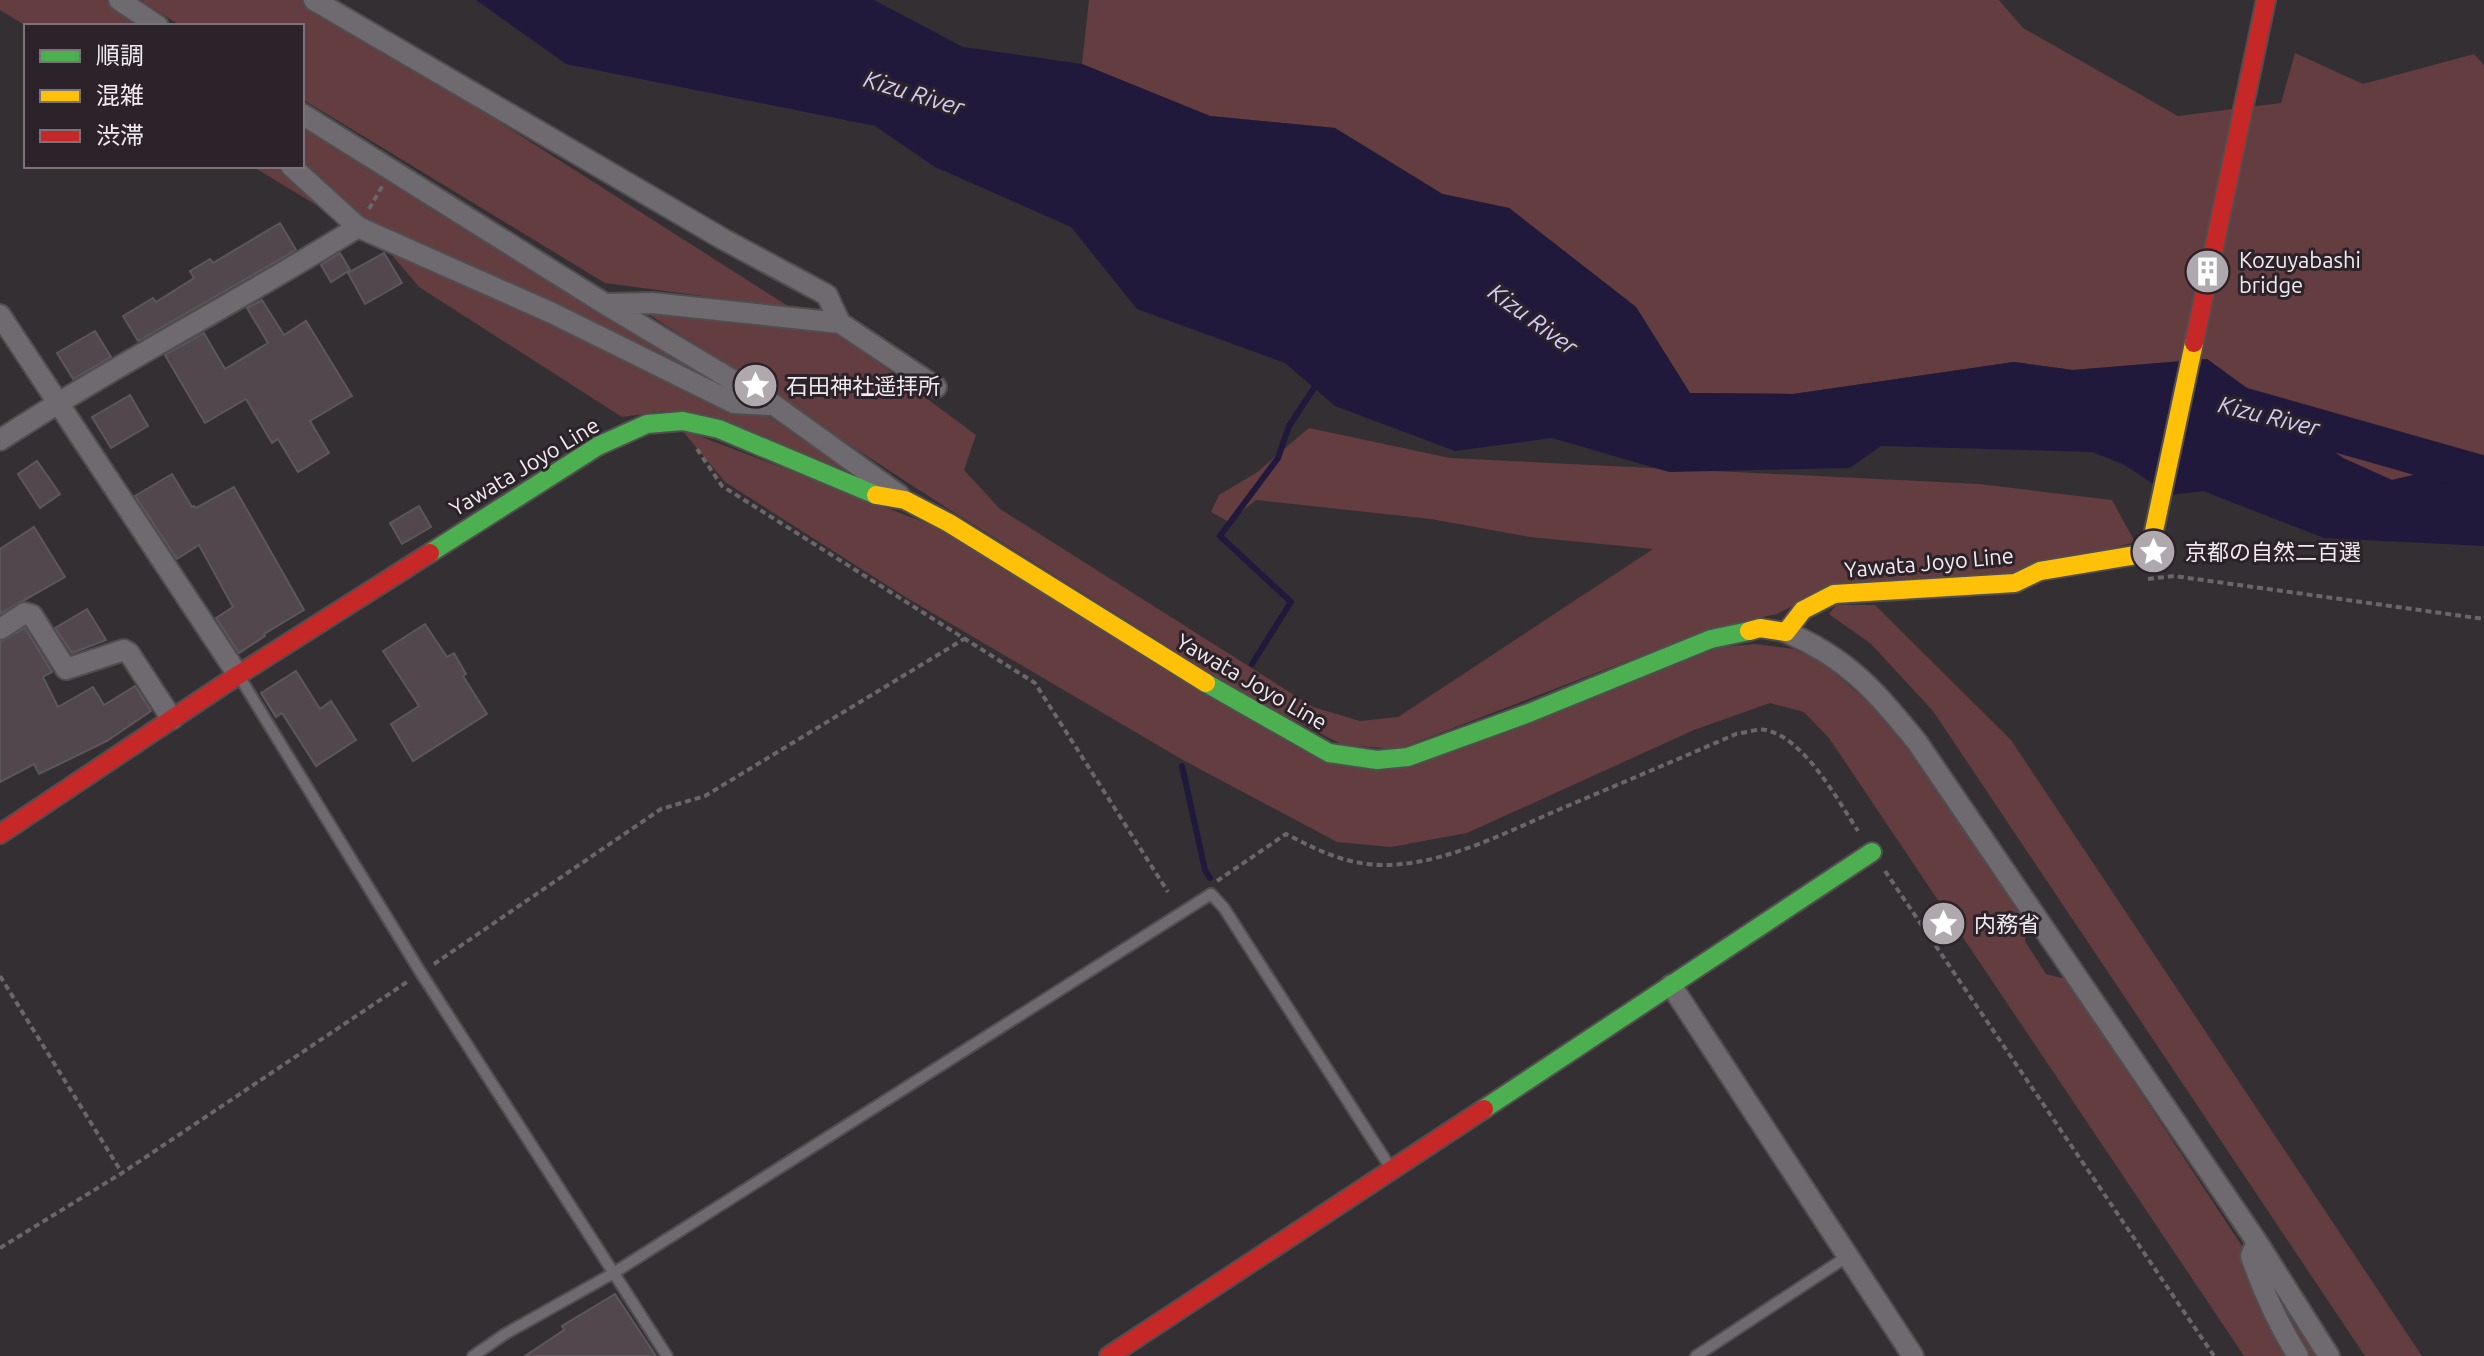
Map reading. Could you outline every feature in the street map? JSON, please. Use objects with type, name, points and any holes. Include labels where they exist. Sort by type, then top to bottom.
[{"type":"main road","name":"Yawata Joyo Line","points":[[0,834],[238,675],[598,446],[647,424],[683,421],[719,429],[875,495],[905,500],[949,523],[1239,704],[1329,753],[1377,760],[1408,757],[1440,746],[1711,639],[1760,628],[1786,632],[1803,610],[1834,594],[2015,583],[2040,571],[2136,555],[2151,545],[2266,0]]},
{"type":"main road","points":[[1109,1356],[1872,852]]},
{"type":"street","points":[[119,0],[155,24]]},
{"type":"street","points":[[314,0],[723,239],[827,295],[840,323]]},
{"type":"street","points":[[304,115],[605,304],[774,405],[905,500]]},
{"type":"street","points":[[293,168],[358,227],[552,313],[734,403],[774,405]]},
{"type":"street","points":[[0,440],[59,401],[276,279],[358,227]]},
{"type":"street","points":[[605,304],[652,303],[840,323],[936,387]]},
{"type":"street","points":[[0,315],[238,675]]},
{"type":"street","points":[[0,629],[25,613],[32,615],[66,669],[124,650],[172,719]]},
{"type":"street","points":[[1786,632],[1816,645],[1843,663],[1876,692],[1917,742],[2257,1242],[2329,1356]]},
{"type":"street","points":[[1671,985],[1913,1356]]},
{"type":"street","points":[[2257,1242],[2251,1256],[2258,1277],[2298,1356]]},
{"type":"lane","points":[[238,675],[421,973],[667,1356]]},
{"type":"lane","points":[[473,1356],[505,1334],[612,1274],[1211,894],[1224,908],[1391,1169]]},
{"type":"lane","points":[[1696,1356],[1848,1256]]},
{"type":"path","points":[[358,227],[392,170]]},
{"type":"path","points":[[670,422],[699,451],[722,486],[1035,683],[1168,892]]},
{"type":"path","points":[[2144,579],[2174,576],[2484,619]]},
{"type":"path","points":[[0,1248],[122,1173],[661,809],[705,796],[964,639]]},
{"type":"path","points":[[0,976],[122,1173]]},
{"type":"shaded area","points":[[0,0],[106,0],[141,24],[24,25],[0,10]]},
{"type":"shaded area","points":[[140,0],[308,0],[791,308],[605,283],[304,100],[304,24],[178,24]]},
{"type":"shaded area","points":[[1089,0],[1999,0],[2023,28],[2178,116],[2281,103],[2295,53],[2363,84],[2474,54],[2484,65],[2484,468],[2459,464],[2392,480],[2343,458],[2207,359],[2073,370],[2014,362],[1793,394],[1690,393],[1636,307],[1509,208],[1443,194],[1335,128],[1210,116],[1082,64]]},
{"type":"shaded area","points":[[304,127],[726,388],[861,478],[665,411],[622,417],[419,287],[361,219],[304,166]]},
{"type":"shaded area","points":[[255,168],[284,168],[344,222]]},
{"type":"shaded area","points":[[639,308],[841,335],[976,435],[964,470],[1000,509],[1313,707],[1360,721],[1398,717],[1653,549],[1530,537],[1431,519],[1256,500],[1229,522],[1211,512],[1219,495],[1256,473],[1309,428],[1450,458],[1979,484],[2112,500],[2135,542],[2010,578],[1822,591],[1777,614],[1710,629],[1399,749],[1343,745],[1244,694],[950,510]]},
{"type":"shaded area","points":[[681,429],[947,531],[1231,709],[1391,767],[1720,647],[1756,644],[1794,649],[1826,665],[1873,707],[1909,751],[2027,923],[2025,941],[2046,974],[2066,979],[2242,1246],[2244,1268],[2290,1356],[2244,1356],[1829,738],[1804,712],[1770,703],[1694,730],[1467,833],[1391,847],[1337,842],[1183,760],[907,598],[725,482]]},
{"type":"shaded area","points":[[1836,605],[1875,605],[2011,740],[2422,1356],[2365,1356],[1933,711],[1871,644],[1829,614]]},
{"type":"shaded area","points":[[2262,1263],[2321,1356],[2303,1356]]},
{"type":"water","points":[[476,0],[874,0],[963,47],[1082,64],[1210,116],[1335,128],[1442,194],[1509,208],[1636,307],[1690,393],[1793,394],[2014,362],[2073,370],[2207,359],[2343,458],[2392,480],[2460,464],[2484,468],[2484,546],[2324,538],[2203,491],[2170,495],[2123,464],[2092,452],[1881,446],[1850,468],[1669,472],[1552,438],[1455,451],[1335,406],[1285,363],[1137,309],[1071,227],[935,167],[875,126],[566,64]]},
{"type":"building","points":[[280,223],[296,250],[138,341],[123,316],[153,298],[156,302],[194,278],[190,271],[210,259],[213,263]]},
{"type":"building","points":[[340,253],[350,270],[331,282],[321,265]]},
{"type":"building","points":[[384,253],[402,283],[365,304],[348,273]]},
{"type":"building","points":[[262,300],[284,335],[306,321],[352,396],[310,421],[329,453],[298,472],[278,439],[272,443],[246,399],[205,423],[165,355],[204,333],[225,369],[268,343],[247,308]]},
{"type":"building","points":[[95,331],[111,357],[73,379],[57,353]]},
{"type":"building","points":[[130,395],[148,426],[111,448],[92,417]]},
{"type":"building","points":[[37,461],[60,494],[40,508],[18,474]]},
{"type":"building","points":[[172,474],[192,507],[196,508],[234,487],[304,610],[239,653],[216,618],[233,607],[199,545],[177,559],[135,496]]},
{"type":"building","points":[[419,506],[431,527],[402,544],[390,523]]},
{"type":"building","points":[[34,527],[65,577],[0,614],[0,549]]},
{"type":"building","points":[[87,609],[106,640],[72,653],[55,628]]},
{"type":"building","points":[[425,624],[447,657],[454,653],[466,674],[463,676],[487,714],[413,761],[391,724],[419,706],[383,651]]},
{"type":"building","points":[[25,628],[52,672],[43,677],[58,707],[93,687],[104,705],[135,686],[151,711],[107,741],[39,774],[34,764],[0,782],[0,642]]},
{"type":"building","points":[[296,671],[320,709],[331,701],[356,740],[316,766],[282,713],[276,717],[261,693]]},
{"type":"building","points":[[615,1294],[656,1356],[525,1356],[564,1330],[562,1326]]},
{"type":"waterway","points":[[1252,664],[1291,602],[1220,536],[1278,458],[1289,426],[1314,388]]},
{"type":"waterway","name":"Kizu River","points":[[2241,406],[2484,475]]},
{"type":"waterway","points":[[1182,766],[1205,870],[1210,878]]},
{"type":"traffic: fast","points":[[430,553],[598,446],[647,424],[683,421],[719,429],[876,495]]},
{"type":"traffic: fast","points":[[1206,683],[1329,753],[1377,760],[1408,757],[1529,713],[1711,639],[1749,631]]},
{"type":"traffic: fast","points":[[1484,1109],[1872,852]]},
{"type":"traffic: slow","points":[[1749,631],[1760,628],[1786,632],[1803,610],[1834,594],[2015,583],[2040,571],[2136,555],[2151,545],[2194,343]]},
{"type":"traffic: slow","points":[[876,495],[905,500],[949,523],[1206,683]]},
{"type":"traffic: jam","points":[[2194,343],[2266,0]]},
{"type":"traffic: jam","points":[[0,834],[238,675],[430,553]]},
{"type":"traffic: jam","points":[[1109,1356],[1484,1109]]},
{"type":"place","name":"Kozuyabashi bridge","points":[[2208,272]]},
{"type":"place","name":"石田神社遥拝所","points":[[755,385]]},
{"type":"place","name":"京都の自然二百選","points":[[2154,551]]},
{"type":"place","name":"内務省","points":[[1943,923]]}]
